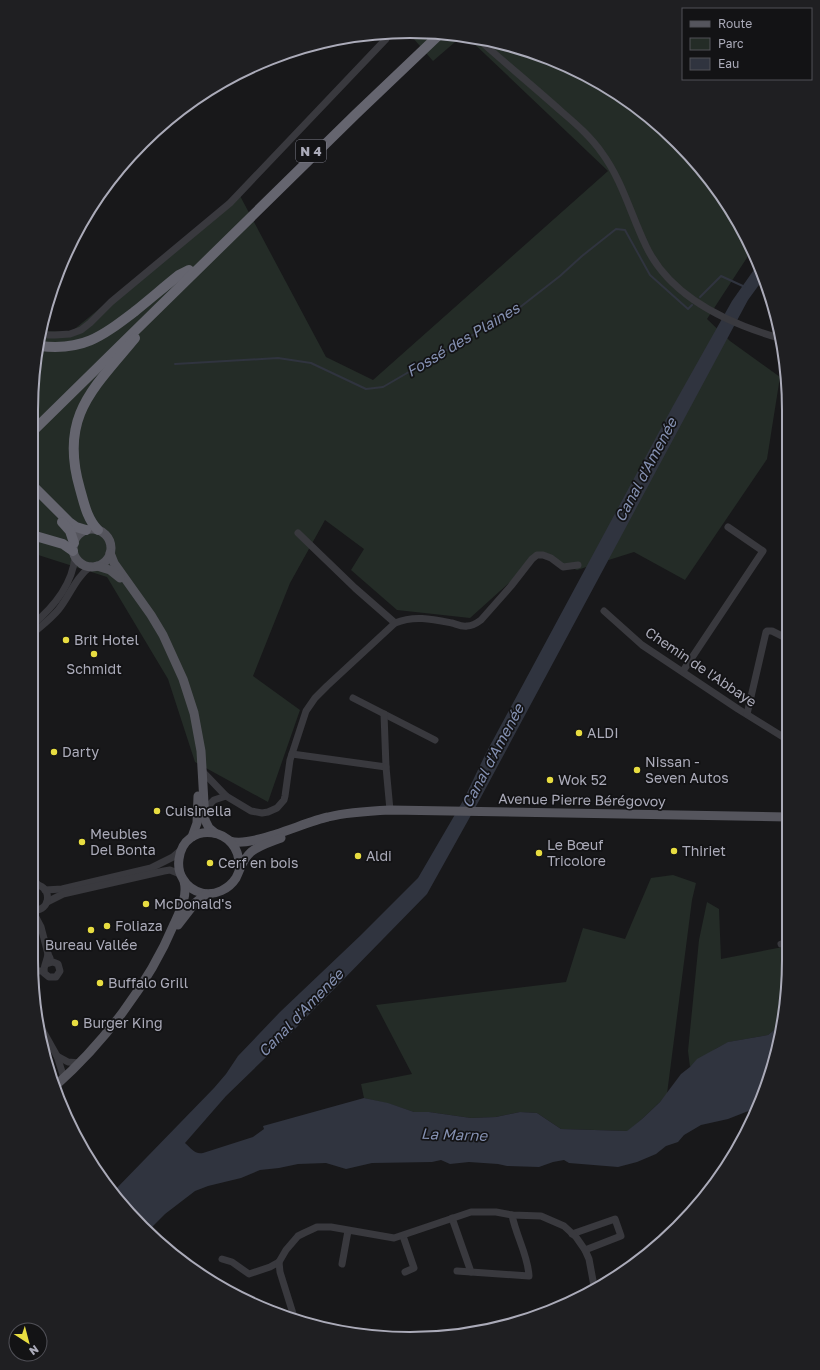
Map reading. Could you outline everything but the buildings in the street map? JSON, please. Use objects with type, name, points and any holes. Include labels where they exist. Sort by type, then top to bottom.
[{"type":"highway","name":"N 4","points":[[38,418],[352,110],[427,39]]},
{"type":"highway","name":"N 4","points":[[38,426],[356,114],[435,39]]},
{"type":"highway","points":[[43,346],[65,347],[83,344],[94,340],[115,327],[179,275],[189,270]]},
{"type":"highway","points":[[98,530],[90,520],[75,470],[73,450],[75,426],[87,399],[151,320],[156,310]]},
{"type":"highway","points":[[38,491],[69,522],[76,527],[86,530]]},
{"type":"highway","points":[[38,499],[70,531],[74,550]]},
{"type":"highway","points":[[38,537],[63,544],[74,550]]},
{"type":"main road","points":[[170,935],[184,901],[185,891],[178,862],[181,850],[192,837],[196,829],[198,817],[197,752],[190,715],[179,681],[159,637],[148,618],[119,577],[110,570],[82,564],[74,550],[80,532],[86,530],[98,530],[103,533],[110,542],[110,553],[114,563],[151,615],[174,657],[194,713],[201,751],[206,823],[215,833]]},
{"type":"main road","points":[[94,566],[105,561],[110,553]]},
{"type":"main road","name":"Avenue Pierre Bérégovoy","points":[[353,814],[390,810],[782,817]]},
{"type":"main road","points":[[230,841],[238,843],[254,841],[315,820],[338,815],[353,814]]},
{"type":"main road","points":[[182,877],[196,891],[206,894],[216,893],[228,887],[236,877],[239,868],[246,858],[252,852],[265,844],[317,825],[353,814]]},
{"type":"main road","points":[[192,837],[207,832],[222,835],[230,841],[237,851],[239,856],[239,868]]},
{"type":"main road","points":[[59,1083],[80,1063],[120,1016],[134,996],[170,935],[195,903],[206,894]]},
{"type":"street","points":[[46,335],[70,334],[81,330],[111,302],[230,203],[386,39]]},
{"type":"street","points":[[486,46],[538,90],[596,145],[609,164],[646,247],[658,267],[678,288],[709,309],[743,326],[775,337]]},
{"type":"street","points":[[682,672],[763,551],[728,527]]},
{"type":"street","points":[[298,533],[355,588],[395,623]]},
{"type":"street","points":[[38,621],[50,610],[62,593],[73,571],[74,550]]},
{"type":"street","points":[[203,772],[226,796],[245,808],[256,813],[268,812],[277,808],[284,800],[288,768],[306,711],[315,698],[395,623],[405,619],[416,618],[468,627],[481,620],[537,555],[543,555],[551,558],[563,567],[578,565]]},
{"type":"street","points":[[38,630],[55,614],[81,575],[94,566]]},
{"type":"street","name":"Chemin de l'Abbaye","points":[[604,611],[642,644],[682,672],[782,736]]},
{"type":"street","points":[[747,714],[766,632],[768,630],[772,631],[782,636]]},
{"type":"street","points":[[353,698],[435,740]]},
{"type":"street","points":[[384,714],[386,767],[390,810]]},
{"type":"street","points":[[292,754],[386,767]]},
{"type":"street","points":[[204,810],[214,800],[226,796]]},
{"type":"street","points":[[38,887],[45,890],[62,889],[144,870],[162,863],[173,857],[181,850]]},
{"type":"street","points":[[38,909],[42,908],[47,902],[63,894],[164,871],[170,870],[182,877]]},
{"type":"street","points":[[45,890],[48,895],[47,902]]},
{"type":"street","points":[[38,969],[48,965],[48,954],[42,927],[42,908]]},
{"type":"street","points":[[38,920],[42,927]]},
{"type":"street","points":[[46,1036],[57,1056],[64,1078]]},
{"type":"street","points":[[57,1056],[68,1062],[80,1063]]},
{"type":"street","points":[[293,1313],[280,1272],[279,1262],[281,1256],[289,1246],[304,1233],[317,1227],[323,1227],[389,1238],[403,1236],[452,1218],[478,1211],[512,1215],[541,1216],[564,1226],[585,1250],[589,1259],[594,1283]]},
{"type":"street","points":[[457,1271],[529,1276],[528,1266],[512,1215]]},
{"type":"street","points":[[452,1218],[470,1272]]},
{"type":"street","points":[[572,1234],[615,1219],[621,1236],[585,1250]]},
{"type":"street","points":[[342,1264],[348,1230]]},
{"type":"street","points":[[403,1236],[414,1268],[405,1272]]},
{"type":"street","points":[[222,1259],[232,1262],[249,1274],[263,1270],[279,1262]]},
{"type":"green space","points":[[413,38],[456,41],[433,61]]},
{"type":"green space","points":[[474,43],[530,58],[575,76],[617,101],[636,115],[655,130],[690,165],[719,203],[749,255],[707,319],[730,341],[780,377],[767,459],[685,580],[634,552],[577,570],[540,555],[470,618],[397,610],[351,570],[364,549],[325,520],[290,583],[253,676],[300,710],[268,802],[195,762],[168,679],[107,577],[38,555],[38,410],[41,361],[47,331],[71,332],[239,194],[326,357],[373,380],[608,171]]},
{"type":"green space","points":[[673,875],[696,883],[692,900],[667,1094],[628,1131],[561,1129],[537,1113],[520,1112],[496,1117],[471,1118],[429,1112],[414,1112],[390,1104],[364,1098],[361,1084],[412,1074],[376,1005],[566,982],[583,928],[625,939],[651,878]]},
{"type":"green space","points":[[707,902],[719,909],[721,959],[782,947],[781,984],[776,1029],[768,1035],[729,1042],[717,1048],[690,1067],[688,1051],[699,940]]},
{"type":"water","name":"La Marne","points":[[754,269],[760,284],[748,300],[480,799],[427,894],[293,1031],[226,1096],[185,1143],[195,1152],[203,1153],[253,1137],[264,1129],[263,1126],[364,1098],[388,1103],[414,1112],[429,1112],[471,1118],[496,1117],[520,1112],[537,1113],[561,1129],[627,1131],[660,1102],[681,1074],[697,1059],[728,1042],[768,1035],[776,1029],[762,1080],[750,1110],[728,1119],[701,1125],[684,1135],[678,1142],[666,1146],[656,1154],[637,1162],[618,1167],[569,1163],[564,1160],[539,1167],[507,1166],[469,1162],[450,1164],[441,1160],[432,1162],[372,1163],[346,1169],[326,1163],[298,1164],[260,1170],[241,1178],[208,1186],[195,1191],[165,1214],[152,1227],[130,1205],[117,1188],[214,1088],[238,1056],[280,1012],[418,878],[464,799],[486,753],[673,406],[732,301]]},
{"type":"waterway","name":"Fossé des Plaines","points":[[175,364],[278,358],[311,363],[366,389],[383,387],[519,308],[616,229],[625,230],[650,275],[688,309],[692,305]]},
{"type":"waterway","name":"Fossé des Plaines","points":[[700,297],[721,276],[745,287]]},
{"type":"place","name":"Brit Hotel","points":[[66,640]]},
{"type":"place","name":"Schmidt","points":[[94,654]]},
{"type":"place","name":"ALDI","points":[[579,733]]},
{"type":"place","name":"Darty","points":[[54,752]]},
{"type":"place","name":"Nissan - Seven Autos","points":[[637,770]]},
{"type":"place","name":"Wok 52","points":[[550,780]]},
{"type":"place","name":"Cuisinella","points":[[157,811]]},
{"type":"place","name":"Meubles Del Bonta","points":[[82,842]]},
{"type":"place","name":"Thiriet","points":[[674,851]]},
{"type":"place","name":"Le Bœuf Tricolore","points":[[539,853]]},
{"type":"place","name":"Aldi","points":[[358,856]]},
{"type":"place","name":"Cerf en bois","points":[[210,863]]},
{"type":"place","name":"McDonald's","points":[[146,904]]},
{"type":"place","name":"Foliaza","points":[[107,926]]},
{"type":"place","name":"Bureau Vallée","points":[[91,930]]},
{"type":"place","name":"Buffalo Grill","points":[[100,983]]},
{"type":"place","name":"Burger King","points":[[75,1023]]},
{"type":"water label","name":"Canal d'Amenée","points":[[646,470]]},
{"type":"water label","name":"Canal d'Amenée","points":[[493,756]]},
{"type":"water label","name":"Canal d'Amenée","points":[[301,1013]]}]
